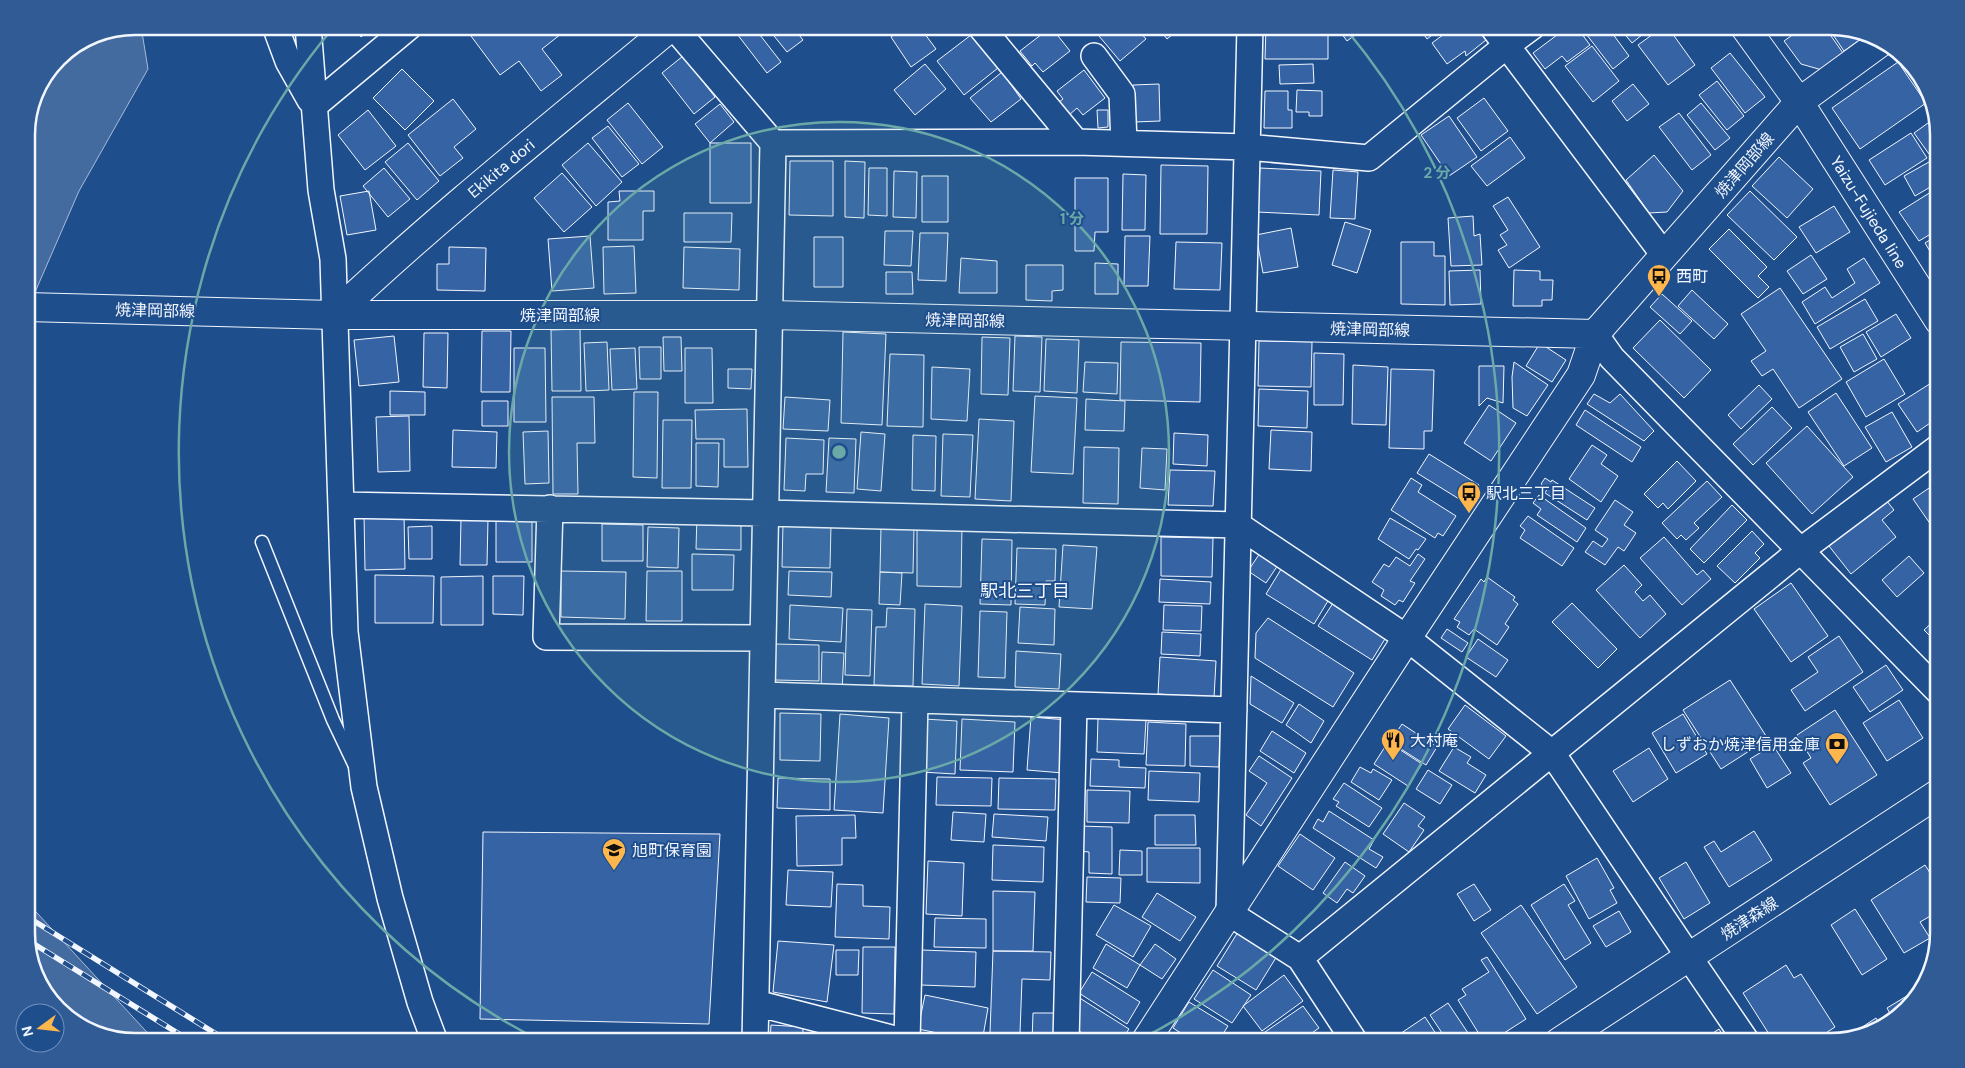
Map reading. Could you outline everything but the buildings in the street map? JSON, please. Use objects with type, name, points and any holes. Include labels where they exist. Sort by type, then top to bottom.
[{"type":"main road","name":"Ekikita dori","points":[[334,315],[394,258],[662,35]]},
{"type":"main road","name":"Yaizu-Fujieda line","points":[[1751,35],[1800,102],[1930,307]]},
{"type":"main road","name":"焼津岡部線","points":[[35,307],[334,315],[770,315],[1594,334],[1800,102],[1876,46]]},
{"type":"main road","points":[[1151,1033],[1407,638],[1581,375],[1594,334]]},
{"type":"main road","name":"焼津森線","points":[[1573,1033],[1930,799]]},
{"type":"street","points":[[278,35],[288,61],[314,106]]},
{"type":"street","points":[[309,35],[321,190],[333,259],[345,632],[364,787],[390,898],[420,1002],[432,1033]]},
{"type":"street","points":[[314,106],[399,35]]},
{"type":"street","points":[[681,35],[772,142],[755,1033]]},
{"type":"street","points":[[987,35],[1076,142]]},
{"type":"street","points":[[1250,35],[1229,913],[1300,958],[1349,1033]]},
{"type":"street","points":[[772,142],[1076,142],[1247,146],[1369,158],[1499,36],[1664,255]]},
{"type":"street","points":[[1094,56],[1122,94],[1124,143]]},
{"type":"street","points":[[1594,334],[1612,358],[1930,683]]},
{"type":"street","points":[[1300,958],[1800,551],[1930,454]]},
{"type":"street","points":[[340,505],[766,512],[1238,525],[1407,638],[1552,753],[1741,1033]]},
{"type":"street","points":[[550,508],[546,637],[763,638]]},
{"type":"street","points":[[762,695],[1234,710]]},
{"type":"street","points":[[907,1033],[915,700]]},
{"type":"street","points":[[1066,1033],[1074,705]]},
{"type":"street","points":[[756,1003],[872,1033]]},
{"type":"lane","points":[[262,542],[333,720],[364,787]]},
{"type":"water","points":[[142,35],[148,69],[79,191],[35,292],[35,128],[38,109],[45,91],[64,64],[85,48],[109,38]]},
{"type":"water","points":[[35,911],[148,1033],[122,1032],[103,1028],[79,1016],[69,1008],[52,989],[45,977],[40,965],[35,940]]},
{"type":"railway","points":[[35,922],[214,1033]]},
{"type":"railway","points":[[36,945],[177,1033]]},
{"type":"place","name":"西町","points":[[1659,297]]},
{"type":"place","name":"駅北三丁目","points":[[1469,514]]},
{"type":"place","name":"大村庵","points":[[1393,761]]},
{"type":"place","name":"しずおか焼津信用金庫","points":[[1837,765]]},
{"type":"place","name":"旭町保育園","points":[[614,871]]},
{"type":"district","name":"駅北三丁目","points":[[1025,591]]}]
